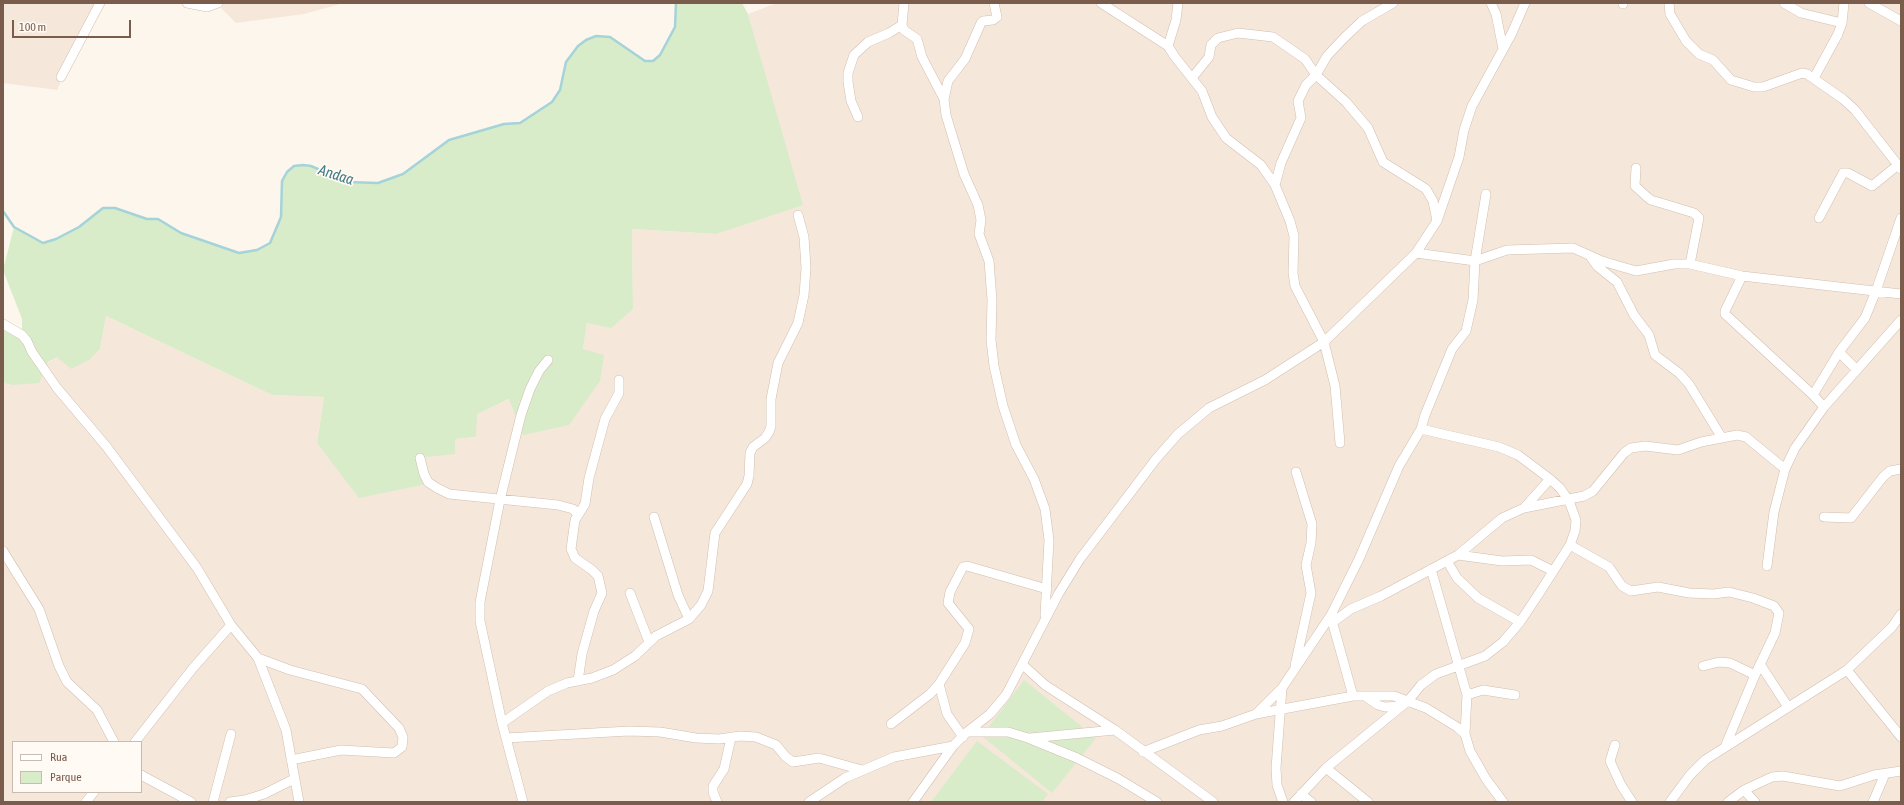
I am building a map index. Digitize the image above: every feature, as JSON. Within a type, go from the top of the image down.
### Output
[{"type":"street","points":[[62,77],[100,3]]},
{"type":"street","points":[[187,3],[207,7],[218,3]]},
{"type":"street","points":[[904,3],[902,25],[904,30],[917,39],[922,57],[944,99]]},
{"type":"street","points":[[994,3],[997,17],[993,20],[983,21],[981,23],[965,59],[948,81],[944,99],[946,115],[964,174],[978,205],[981,220],[979,234],[989,261],[992,300],[991,340],[994,366],[1003,406],[1020,456],[1034,479],[1045,509],[1049,540],[1045,619]]},
{"type":"street","points":[[1101,3],[1168,46],[1202,91],[1212,117],[1226,138],[1261,165],[1275,185],[1290,221],[1294,236],[1293,273],[1295,286],[1324,342],[1335,386],[1340,443]]},
{"type":"street","points":[[1168,46],[1176,20],[1178,3]]},
{"type":"street","points":[[1275,185],[1281,163],[1300,118],[1298,101],[1306,84],[1316,74],[1327,56],[1362,21],[1393,3]]},
{"type":"street","points":[[1491,3],[1496,14],[1503,49]]},
{"type":"street","points":[[913,802],[954,746],[990,714],[1006,695],[1023,665],[1045,619],[1080,559],[1156,459],[1178,434],[1210,408],[1265,380],[1324,342],[1416,253],[1437,221],[1459,157],[1464,130],[1472,106],[1512,33],[1525,3]]},
{"type":"street","points":[[1669,3],[1670,14],[1686,41],[1699,54],[1713,60],[1731,80],[1754,87],[1763,87],[1802,73],[1814,78],[1843,99],[1855,110],[1899,167],[1872,186],[1848,173],[1843,173],[1819,218]]},
{"type":"street","points":[[1784,3],[1801,13],[1842,24]]},
{"type":"street","points":[[1814,78],[1838,34],[1842,24],[1844,3]]},
{"type":"street","points":[[1869,3],[1901,22]]},
{"type":"street","points":[[858,116],[851,101],[848,82],[848,73],[854,55],[868,42],[902,25]]},
{"type":"street","points":[[1192,78],[1208,57],[1211,45],[1215,40],[1238,34],[1274,36],[1305,59],[1316,74],[1346,102],[1368,128],[1383,162],[1426,189],[1433,201],[1437,221]]},
{"type":"street","points":[[1636,168],[1635,186],[1651,200],[1698,215],[1699,225],[1690,264]]},
{"type":"street","points":[[1256,714],[1282,688],[1332,619],[1360,559],[1399,466],[1421,429],[1424,415],[1452,349],[1466,331],[1473,300],[1475,261],[1486,194]]},
{"type":"street","points":[[502,723],[548,691],[613,670],[635,656],[649,642],[690,620],[702,605],[708,590],[715,533],[747,484],[749,476],[750,453],[753,447],[765,438],[769,432],[771,399],[778,363],[798,324],[804,295],[806,268],[804,237],[798,215]]},
{"type":"street","points":[[1812,394],[1839,352],[1861,325],[1876,291],[1901,218]]},
{"type":"street","points":[[1416,253],[1475,261],[1507,250],[1573,248],[1590,256],[1636,271],[1674,264],[1690,264],[1742,276],[1901,294]]},
{"type":"street","points":[[1590,256],[1597,266],[1617,282],[1634,315],[1649,335],[1655,355],[1683,377],[1722,438]]},
{"type":"street","points":[[1742,276],[1725,311],[1725,314],[1812,394],[1824,407]]},
{"type":"street","points":[[1767,566],[1774,512],[1785,469],[1803,435],[1824,407],[1901,320]]},
{"type":"street","points":[[3,324],[22,335],[27,341],[32,352],[57,388],[106,446],[197,568],[231,625],[258,658],[286,730],[299,802]]},
{"type":"street","points":[[1839,352],[1857,370]]},
{"type":"street","points":[[523,802],[502,723],[480,621],[480,602],[500,500],[521,415],[530,388],[539,371],[548,360]]},
{"type":"street","points":[[578,681],[582,654],[594,611],[602,593],[598,576],[575,558],[572,553],[575,520],[585,504],[589,478],[605,419],[619,393],[619,380]]},
{"type":"street","points":[[1294,802],[1326,768],[1408,701],[1421,685],[1436,674],[1485,656],[1503,642],[1520,622],[1570,545],[1575,531],[1576,520],[1569,501],[1550,478],[1518,455],[1499,447],[1421,429]]},
{"type":"street","points":[[1332,619],[1381,596],[1458,555],[1491,525],[1524,508],[1569,501],[1593,491],[1624,453],[1631,448],[1645,446],[1678,450],[1737,435],[1746,437],[1785,469]]},
{"type":"street","points":[[420,458],[424,474],[428,482],[436,488],[449,494],[567,507],[573,509],[578,514]]},
{"type":"street","points":[[1824,517],[1851,518],[1883,477],[1890,471],[1901,470]]},
{"type":"street","points":[[1293,674],[1311,593],[1306,565],[1311,543],[1312,524],[1296,472]]},
{"type":"street","points":[[1524,508],[1550,478]]},
{"type":"street","points":[[654,517],[678,595],[690,620]]},
{"type":"street","points":[[1570,545],[1609,567],[1622,586],[1631,591],[1658,588],[1689,593],[1713,594],[1729,592],[1753,598],[1774,606],[1779,613],[1775,633],[1755,675],[1725,747]]},
{"type":"street","points":[[3,551],[39,609],[59,666],[67,682],[98,710],[114,741]]},
{"type":"street","points":[[1458,555],[1502,561],[1531,560],[1553,571]]},
{"type":"street","points":[[1447,561],[1457,578],[1478,598],[1520,622]]},
{"type":"street","points":[[891,724],[930,694],[939,684],[965,643],[969,634],[969,629],[966,623],[948,603],[950,592],[963,567],[967,566],[1047,589]]},
{"type":"street","points":[[1431,569],[1460,664],[1467,695],[1465,734],[1470,751],[1486,779],[1502,802]]},
{"type":"street","points":[[630,594],[649,642]]},
{"type":"street","points":[[1670,802],[1690,775],[1705,760],[1847,670],[1892,627],[1901,614]]},
{"type":"street","points":[[1332,619],[1353,696]]},
{"type":"street","points":[[136,741],[194,668],[231,625]]},
{"type":"street","points":[[258,658],[290,670],[362,689],[399,728],[403,737],[402,747],[394,753],[341,750],[291,760]]},
{"type":"street","points":[[1704,666],[1719,662],[1730,663],[1755,675]]},
{"type":"street","points":[[1760,664],[1788,707]]},
{"type":"street","points":[[1023,665],[1045,685],[1115,730],[1213,802]]},
{"type":"street","points":[[1847,670],[1901,737]]},
{"type":"street","points":[[939,684],[947,714],[965,735]]},
{"type":"street","points":[[1282,688],[1276,768],[1277,785],[1284,802]]},
{"type":"street","points":[[1467,695],[1483,690],[1516,695]]},
{"type":"street","points":[[1143,752],[1198,730],[1222,726],[1256,714],[1280,711],[1353,696],[1394,696],[1440,716],[1465,734]]},
{"type":"street","points":[[1365,696],[1372,702],[1385,707],[1400,706]]},
{"type":"street","points":[[1028,738],[1115,730]]},
{"type":"street","points":[[506,738],[629,731],[660,732],[696,738],[731,738],[740,736],[756,737],[771,742],[793,762],[819,758],[862,770]]},
{"type":"street","points":[[965,735],[1008,732],[1028,738],[1077,758],[1117,778],[1157,802]]},
{"type":"street","points":[[214,802],[231,734]]},
{"type":"street","points":[[717,802],[713,792],[714,786],[724,769],[731,738]]},
{"type":"street","points":[[1615,745],[1610,761],[1621,785],[1632,802]]},
{"type":"street","points":[[810,802],[845,778],[894,757],[954,746]]},
{"type":"street","points":[[1326,768],[1368,802]]},
{"type":"street","points":[[1728,802],[1744,790],[1772,777],[1783,776],[1840,786],[1874,776],[1901,771]]},
{"type":"street","points":[[1873,802],[1885,774]]},
{"type":"street","points":[[142,777],[191,802]]},
{"type":"street","points":[[230,802],[245,800],[264,794],[294,779]]},
{"type":"street","points":[[1744,790],[1755,802]]},
{"type":"street","points":[[86,802],[93,793]]},
{"type":"street","points":[[1301,794],[1311,802]]},
{"type":"shaded area","points":[[3,3],[99,3],[57,90],[3,83]]},
{"type":"shaded area","points":[[344,3],[304,14],[236,23],[217,4]]},
{"type":"shaded area","points":[[777,3],[1901,3],[1901,802],[3,802],[3,383],[12,385],[57,357],[100,349],[106,316],[272,395],[324,397],[317,443],[424,457],[455,439],[476,437],[476,414],[510,399],[583,349],[587,323],[633,309],[632,229],[716,234],[779,130],[748,14]]},
{"type":"green space","points":[[676,3],[742,3],[748,14],[803,205],[716,234],[632,229],[633,309],[611,328],[587,323],[583,349],[604,355],[600,381],[569,425],[523,435],[509,399],[477,414],[476,437],[455,439],[455,454],[425,457],[427,484],[359,498],[317,443],[324,397],[272,395],[106,316],[100,349],[89,360],[71,369],[57,357],[48,362],[39,383],[12,385],[3,383],[3,324],[22,334],[22,319],[3,270],[14,227],[43,243],[56,239],[79,227],[103,208],[115,208],[147,219],[158,219],[181,233],[239,253],[257,250],[270,243],[281,217],[282,181],[287,172],[294,166],[311,166],[348,182],[378,183],[403,174],[446,141],[504,124],[520,123],[552,102],[560,90],[566,62],[578,46],[586,40],[596,36],[610,37],[645,61],[653,61],[660,55],[675,27]]},
{"type":"green space","points":[[1024,680],[1096,738],[1052,793],[982,736]]},
{"type":"green space","points":[[977,741],[1048,794],[1042,802],[931,802]]},
{"type":"waterway","name":"Andaa","points":[[3,211],[14,227],[43,243],[56,239],[79,227],[103,208],[115,208],[147,219],[158,219],[181,233],[239,253],[257,250],[270,243],[281,217],[282,181],[287,172],[294,166],[311,166],[348,182],[378,183],[403,174],[449,140],[504,124],[520,123],[552,102],[560,90],[566,62],[578,46],[586,40],[596,36],[610,37],[645,61],[653,61],[660,55],[675,27],[676,3]]}]
